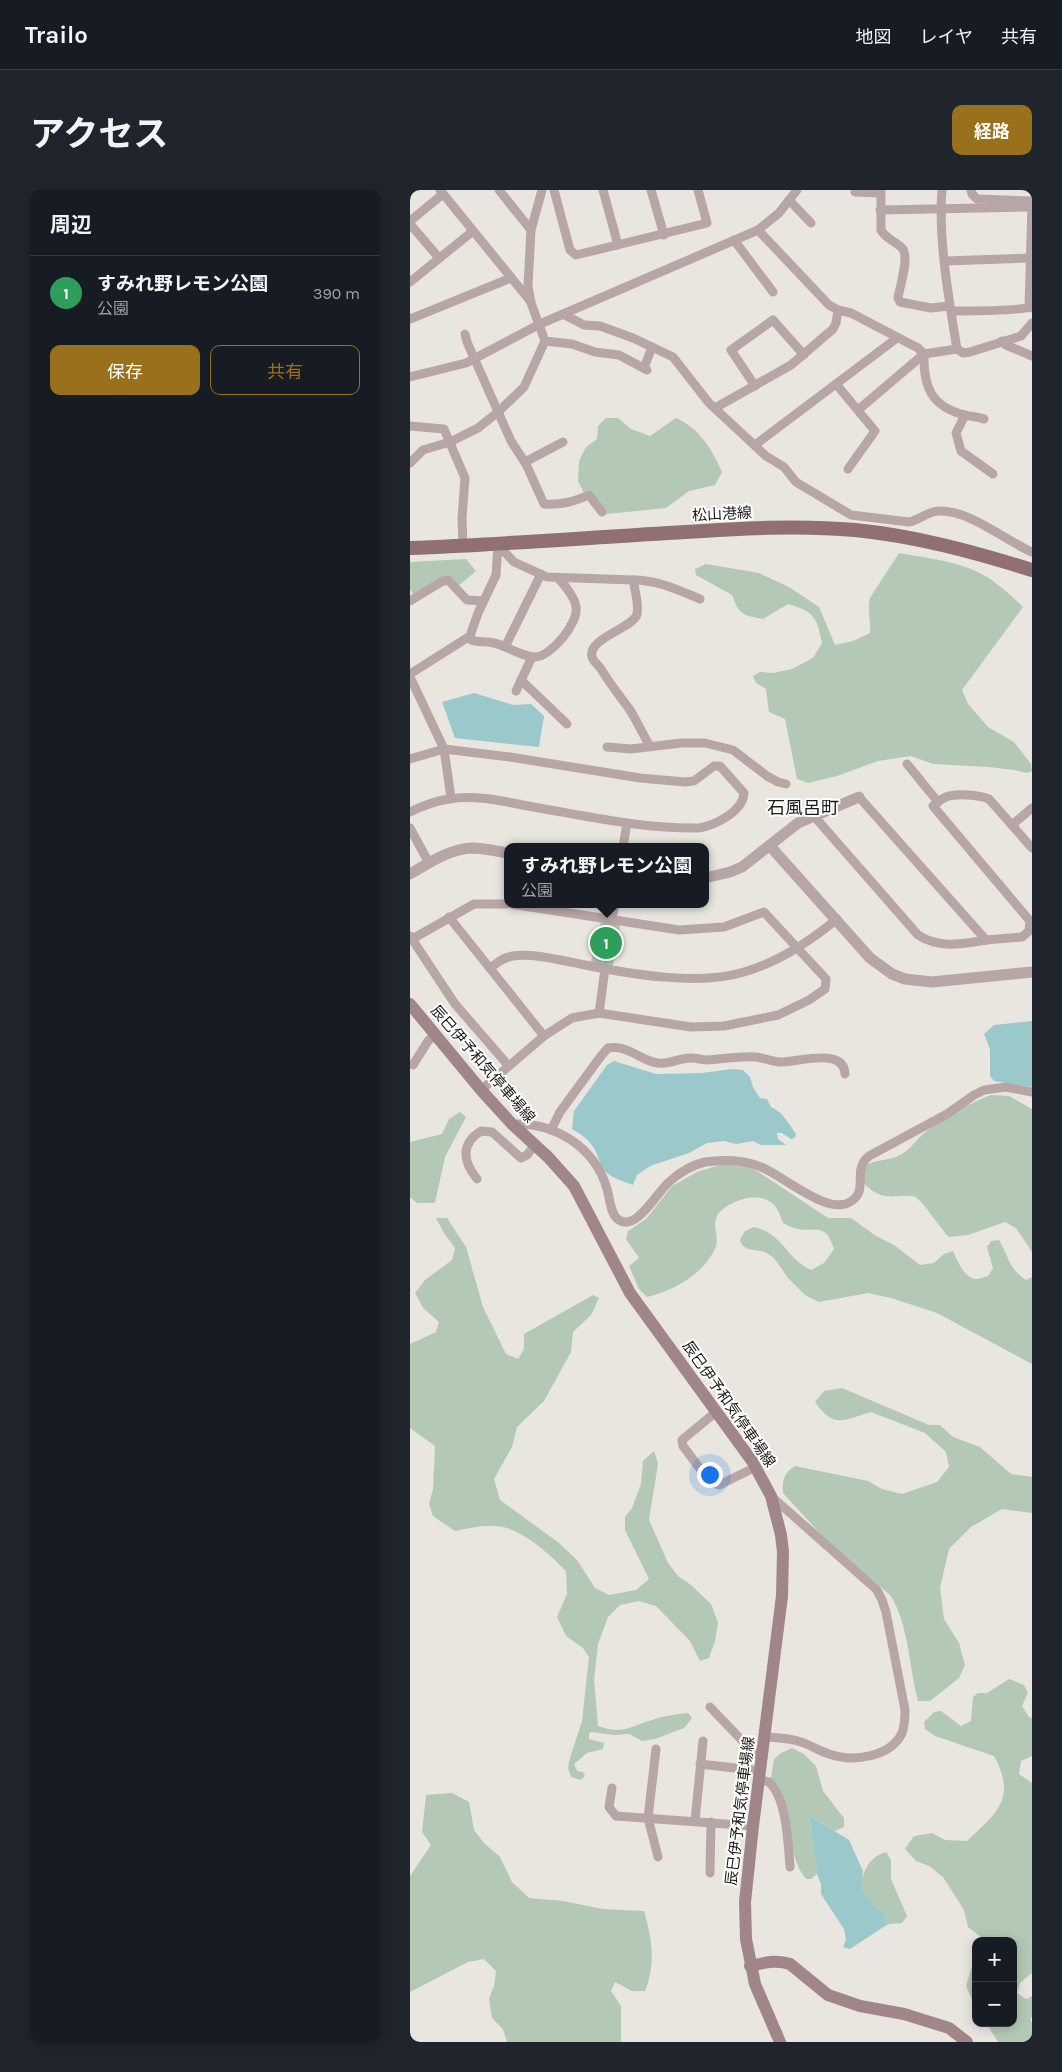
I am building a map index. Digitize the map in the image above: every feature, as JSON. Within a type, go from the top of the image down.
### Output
[{"type":"main road","name":"松山港線","points":[[410,548],[498,545],[741,528],[824,528],[857,530],[933,542],[1032,570]]},
{"type":"main road","name":"辰巳伊予和気停車場線","points":[[411,1008],[512,1124],[574,1186],[630,1293],[756,1467],[771,1496],[781,1534],[783,1580],[766,1737],[753,1826],[745,1902],[746,1939],[750,1966],[762,2003],[780,2042]]},
{"type":"main road","points":[[750,1966],[783,1961],[790,1964],[828,1995],[860,2006],[904,2014],[949,2028],[967,2042]]},
{"type":"street","points":[[499,190],[531,230]]},
{"type":"street","points":[[410,463],[423,450],[450,442],[478,428],[524,388],[545,340],[532,304],[528,286],[531,230],[542,190]]},
{"type":"street","points":[[554,190],[570,250],[576,254],[664,235],[707,223],[698,190]]},
{"type":"street","points":[[603,190],[618,245]]},
{"type":"street","points":[[651,190],[664,235]]},
{"type":"street","points":[[410,377],[452,368],[540,324],[758,230],[779,213],[797,190]]},
{"type":"street","points":[[942,190],[941,208],[945,261],[950,309],[957,349]]},
{"type":"street","points":[[855,192],[880,191],[880,210],[884,236],[902,248],[906,258],[898,298],[900,302],[932,308],[950,309],[1031,307],[1032,201],[977,199],[971,190]]},
{"type":"street","points":[[439,258],[410,222],[441,192],[532,304]]},
{"type":"street","points":[[789,200],[811,223]]},
{"type":"street","points":[[880,210],[1032,207]]},
{"type":"street","points":[[758,230],[829,305],[852,314],[918,348],[924,354],[925,378],[930,395],[944,406],[965,416],[984,419]]},
{"type":"street","points":[[410,282],[473,231]]},
{"type":"street","points":[[734,240],[773,292]]},
{"type":"street","points":[[945,261],[1030,258]]},
{"type":"street","points":[[410,319],[511,278]]},
{"type":"street","points":[[715,408],[755,386],[804,355],[833,329],[838,310]]},
{"type":"street","points":[[563,314],[576,322],[609,329],[677,360],[715,408],[772,460],[784,467],[796,482],[851,515],[910,522],[916,521],[932,512],[952,512],[973,520],[1032,552]]},
{"type":"street","points":[[755,386],[731,350],[773,320],[804,355]]},
{"type":"street","points":[[858,410],[924,354],[957,349],[963,353],[970,352],[1021,336],[1032,323]]},
{"type":"street","points":[[465,334],[511,441],[525,462],[544,504],[559,505],[575,502],[589,495],[602,512]]},
{"type":"street","points":[[756,445],[897,338]]},
{"type":"street","points":[[545,340],[572,344],[595,352],[619,355],[645,369],[652,347]]},
{"type":"street","points":[[1002,341],[1014,349],[1032,356]]},
{"type":"street","points":[[836,384],[875,432],[848,469]]},
{"type":"street","points":[[965,416],[956,433],[958,455],[993,474]]},
{"type":"street","points":[[410,426],[444,428],[465,478],[462,518],[464,546]]},
{"type":"street","points":[[525,462],[563,442]]},
{"type":"street","points":[[498,545],[514,562],[541,574],[558,578],[649,580],[700,599]]},
{"type":"street","points":[[451,798],[444,749],[410,675],[448,648],[468,638],[473,631],[483,601],[496,575],[498,545]]},
{"type":"street","points":[[505,648],[541,574]]},
{"type":"street","points":[[468,638],[474,642],[491,642],[532,657],[541,656],[564,637],[577,614],[576,605],[558,578]]},
{"type":"street","points":[[410,601],[443,581],[448,580],[467,600],[483,601]]},
{"type":"street","points":[[633,580],[638,602],[637,616],[632,622],[610,634],[599,643],[593,651],[592,657],[631,712],[650,746]]},
{"type":"street","points":[[516,691],[532,657]]},
{"type":"street","points":[[521,680],[555,719],[567,724]]},
{"type":"street","points":[[607,747],[631,749],[705,743],[733,750],[767,776],[786,784]]},
{"type":"street","points":[[410,759],[444,749],[510,757],[640,778],[684,782],[694,780],[714,766],[720,766],[744,793],[740,804],[727,816],[708,826],[687,828],[627,823],[496,800],[451,798],[410,812]]},
{"type":"street","points":[[907,764],[938,802]]},
{"type":"street","points":[[813,815],[918,935],[935,944],[946,945],[1022,937],[1029,931],[1030,921],[933,806],[944,797],[951,795],[984,797],[989,800],[1032,848]]},
{"type":"street","points":[[709,877],[742,867],[798,823],[859,797],[986,940]]},
{"type":"street","points":[[1012,825],[1032,808]]},
{"type":"street","points":[[624,843],[627,823]]},
{"type":"street","points":[[410,828],[429,863]]},
{"type":"street","points":[[770,846],[880,967],[905,979],[932,982],[1032,972]]},
{"type":"street","points":[[410,874],[445,855],[470,848],[504,853]]},
{"type":"street","points":[[504,904],[474,904],[411,937],[456,1004],[508,1065]]},
{"type":"street","points":[[481,1090],[544,1036],[572,1018],[599,1013],[691,1027],[724,1026],[778,1015],[809,1000],[825,989],[826,979],[764,912],[724,927],[679,930],[538,908]]},
{"type":"street","points":[[612,918],[614,908]]},
{"type":"street","points":[[449,917],[544,1036]]},
{"type":"street","points":[[490,968],[502,959],[514,956],[694,979],[718,977],[743,973],[776,960],[798,948],[837,919]]},
{"type":"street","points":[[599,1013],[605,969]]},
{"type":"street","points":[[413,1065],[428,1041],[435,1035]]},
{"type":"street","points":[[551,1130],[560,1112],[608,1048],[621,1047],[659,1064],[693,1058],[704,1060],[757,1057],[789,1062],[805,1059],[832,1058],[840,1061],[845,1066],[845,1074]]},
{"type":"street","points":[[512,1124],[527,1124],[551,1130],[578,1143],[587,1152],[602,1174],[614,1214],[618,1220],[625,1222],[637,1218],[662,1189],[680,1173],[706,1162],[746,1162],[762,1167],[823,1201],[844,1204],[851,1202],[858,1192],[861,1182],[859,1170],[868,1156],[947,1114],[984,1090],[1006,1087],[1032,1092]]},
{"type":"street","points":[[477,1179],[471,1172],[466,1151],[467,1144],[472,1137],[481,1131],[492,1132],[521,1158],[527,1155],[535,1145]]},
{"type":"street","points":[[716,1412],[682,1440],[683,1446],[714,1485],[719,1485],[756,1467]]},
{"type":"street","points":[[766,1737],[798,1741],[828,1754],[845,1758],[863,1758],[880,1752],[893,1744],[901,1734],[905,1722],[905,1710],[882,1600],[876,1590],[771,1496]]},
{"type":"street","points":[[710,1706],[753,1752],[763,1757]]},
{"type":"street","points":[[695,1821],[702,1741]]},
{"type":"street","points":[[656,1749],[648,1818],[658,1857]]},
{"type":"street","points":[[700,1764],[760,1776],[769,1782],[777,1792],[782,1807],[790,1867]]},
{"type":"street","points":[[612,1788],[609,1807],[616,1816],[753,1826]]},
{"type":"street","points":[[710,1873],[711,1822]]},
{"type":"green space","points":[[606,418],[618,418],[631,429],[650,436],[676,418],[691,427],[704,440],[722,472],[715,485],[689,491],[666,508],[607,514],[585,495],[578,481],[579,461],[586,447],[597,439],[598,426]]},
{"type":"green space","points":[[899,553],[950,562],[975,571],[997,584],[1023,607],[962,690],[968,704],[988,727],[1014,742],[1031,764],[1032,771],[1027,773],[989,767],[933,764],[911,756],[878,761],[837,776],[808,783],[797,779],[785,719],[769,712],[766,689],[756,683],[753,676],[760,672],[773,673],[792,669],[813,658],[822,643],[816,622],[809,613],[788,604],[763,619],[746,615],[737,607],[732,595],[696,575],[695,569],[706,564],[759,573],[789,587],[819,607],[835,645],[853,641],[870,633],[870,598]]},
{"type":"green space","points":[[466,559],[476,571],[457,587],[447,576],[414,596],[410,589],[410,562]]},
{"type":"green space","points":[[601,922],[620,925],[613,966],[591,962]]},
{"type":"green space","points":[[991,1095],[1009,1096],[1032,1109],[1032,1252],[1016,1228],[1005,1222],[968,1235],[949,1237],[917,1198],[878,1194],[859,1178],[861,1171],[865,1167],[903,1153],[939,1122],[964,1107]]},
{"type":"green space","points":[[460,1112],[466,1117],[445,1157],[435,1203],[417,1203],[410,1197],[410,1142],[442,1134],[449,1119]]},
{"type":"green space","points":[[723,1164],[751,1167],[828,1218],[851,1218],[876,1236],[894,1245],[920,1265],[934,1263],[944,1254],[953,1251],[962,1268],[972,1278],[988,1276],[993,1268],[987,1247],[991,1241],[999,1240],[1010,1262],[1020,1276],[1026,1280],[1032,1277],[1032,1364],[937,1313],[891,1298],[868,1293],[819,1302],[805,1295],[788,1278],[774,1258],[765,1252],[748,1249],[742,1245],[740,1240],[745,1231],[754,1227],[764,1230],[772,1235],[802,1265],[811,1270],[824,1263],[834,1249],[831,1240],[823,1231],[794,1228],[783,1223],[774,1205],[763,1198],[741,1200],[721,1211],[717,1216],[715,1227],[716,1246],[705,1265],[678,1285],[647,1297],[639,1289],[629,1266],[639,1258],[626,1239],[628,1231],[646,1219],[672,1186],[697,1172]]},
{"type":"green space","points":[[436,1218],[447,1218],[466,1247],[483,1307],[506,1354],[518,1359],[524,1349],[524,1334],[593,1295],[599,1298],[591,1315],[573,1332],[571,1352],[544,1401],[517,1427],[512,1447],[494,1479],[500,1500],[559,1543],[577,1560],[595,1588],[609,1595],[636,1590],[649,1579],[625,1530],[625,1517],[632,1508],[641,1484],[643,1461],[654,1451],[658,1464],[649,1520],[668,1563],[678,1576],[691,1585],[711,1604],[718,1623],[715,1641],[709,1658],[700,1661],[690,1641],[656,1606],[639,1601],[620,1605],[608,1617],[598,1644],[594,1680],[598,1726],[620,1730],[661,1717],[688,1713],[692,1718],[684,1728],[655,1739],[642,1741],[629,1734],[614,1735],[591,1732],[589,1739],[604,1743],[603,1749],[587,1753],[574,1764],[577,1771],[583,1772],[585,1776],[581,1780],[571,1777],[568,1768],[582,1721],[589,1657],[583,1648],[566,1636],[557,1617],[567,1594],[566,1571],[533,1542],[514,1531],[504,1527],[489,1526],[455,1531],[433,1516],[429,1504],[433,1489],[435,1446],[410,1428],[410,1344],[436,1332],[439,1322],[423,1308],[415,1293],[425,1280],[452,1260],[455,1248]]},
{"type":"green space","points":[[842,1388],[929,1425],[940,1425],[953,1437],[980,1447],[1011,1474],[1032,1477],[1032,1513],[1002,1509],[971,1527],[949,1549],[940,1588],[944,1619],[959,1643],[965,1665],[959,1678],[930,1701],[918,1701],[902,1621],[891,1596],[826,1540],[783,1493],[784,1477],[795,1466],[868,1481],[882,1489],[902,1494],[937,1482],[949,1467],[946,1452],[925,1433],[871,1412],[840,1420],[834,1419],[821,1411],[815,1402],[824,1391]]},
{"type":"green space","points":[[1009,1679],[1024,1685],[1028,1693],[1022,1706],[1029,1717],[1032,1718],[1032,1756],[1021,1761],[1019,1774],[1032,1783],[1032,1973],[1020,1983],[1017,1993],[1017,1937],[981,1937],[968,1927],[964,1910],[943,1877],[929,1866],[916,1861],[905,1849],[914,1836],[932,1833],[945,1840],[967,1841],[987,1822],[1000,1804],[1004,1783],[994,1756],[935,1736],[925,1729],[924,1722],[934,1712],[941,1711],[961,1726],[971,1721],[973,1697],[978,1693],[987,1693]]},
{"type":"green space","points":[[792,1748],[804,1754],[816,1766],[823,1791],[844,1818],[844,1827],[835,1831],[809,1815],[817,1874],[811,1879],[806,1879],[794,1856],[784,1804],[771,1778],[774,1759]]},
{"type":"green space","points":[[452,1793],[469,1802],[474,1830],[484,1843],[500,1857],[512,1882],[529,1898],[563,1901],[603,1909],[644,1911],[652,1951],[651,1971],[645,1991],[632,1991],[615,1982],[611,1991],[621,2006],[621,2042],[507,2042],[503,2029],[492,2018],[489,1999],[494,1986],[496,1971],[484,1959],[468,1962],[410,1992],[410,1876],[431,1845],[422,1832],[426,1795]]},
{"type":"green space","points":[[886,1852],[891,1860],[891,1879],[907,1916],[902,1923],[888,1924],[884,1912],[874,1905],[860,1889],[867,1866],[875,1858]]},
{"type":"green space","points":[[972,1969],[972,1999],[966,1986]]},
{"type":"green space","points":[[1017,1993],[1026,1999],[1032,1996],[1032,2017],[1030,2019],[1032,2023],[1032,2042],[998,2042],[989,2027],[1017,2027]]},
{"type":"water","points":[[474,693],[513,705],[531,704],[544,716],[539,747],[455,738],[442,702]]},
{"type":"water","points":[[1032,1021],[1032,1087],[994,1081],[990,1076],[990,1049],[984,1034],[994,1025]]},
{"type":"water","points":[[614,1061],[656,1074],[702,1073],[732,1069],[743,1070],[750,1077],[753,1087],[760,1098],[767,1099],[771,1107],[785,1119],[796,1134],[795,1138],[791,1139],[782,1133],[777,1133],[778,1139],[786,1145],[761,1145],[753,1141],[736,1144],[724,1141],[707,1143],[689,1153],[650,1166],[637,1175],[633,1185],[617,1179],[603,1169],[591,1143],[572,1129],[574,1111],[607,1065]]},
{"type":"water","points":[[809,1815],[849,1840],[863,1871],[861,1889],[874,1905],[884,1912],[888,1924],[850,1949],[843,1947],[846,1940],[844,1929],[821,1894],[821,1884],[817,1874]]},
{"type":"place","name":"すみれ野レモン公園","points":[[606,943]]},
{"type":"district","name":"石風呂町","points":[[803,808]]}]
